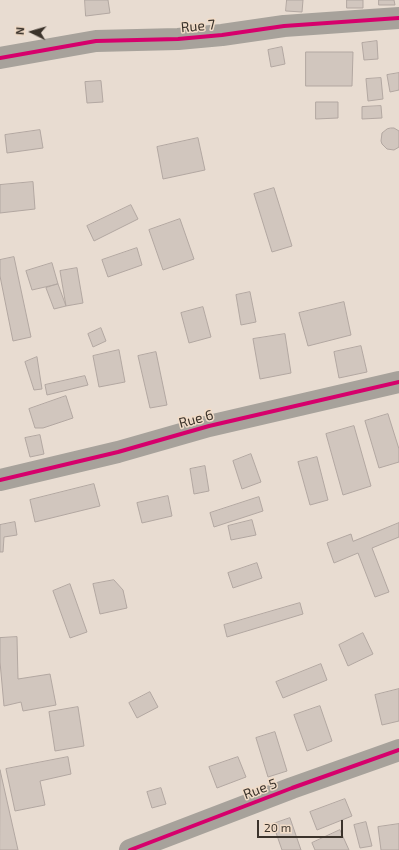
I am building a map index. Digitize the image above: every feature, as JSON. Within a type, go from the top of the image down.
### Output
[{"type":"street","name":"Rue 7","points":[[0,58],[96,41],[178,39],[222,35],[284,26],[399,18]]},
{"type":"street","name":"Rue 6","points":[[0,480],[118,452],[209,426],[399,382]]},
{"type":"street","name":"Rue 5","points":[[130,850],[292,788],[399,750]]},
{"type":"building","points":[[85,0],[108,0],[110,13],[86,16]]},
{"type":"building","points":[[287,0],[303,0],[302,12],[286,11]]},
{"type":"building","points":[[347,0],[363,0],[363,8],[347,8]]},
{"type":"building","points":[[379,0],[394,0],[395,5],[379,5]]},
{"type":"building","points":[[377,41],[378,59],[364,60],[362,43]]},
{"type":"building","points":[[282,47],[285,64],[271,67],[268,50]]},
{"type":"building","points":[[306,52],[353,52],[352,86],[306,86]]},
{"type":"building","points":[[399,73],[399,90],[390,92],[387,75]]},
{"type":"building","points":[[381,78],[383,99],[368,101],[366,79]]},
{"type":"building","points":[[101,81],[103,102],[87,103],[85,82]]},
{"type":"building","points":[[316,102],[338,102],[338,118],[316,119]]},
{"type":"building","points":[[381,106],[382,118],[362,119],[362,107]]},
{"type":"building","points":[[391,128],[399,131],[399,147],[394,150],[387,149],[381,141],[382,133]]},
{"type":"building","points":[[40,130],[43,148],[7,153],[5,135]]},
{"type":"building","points":[[198,138],[205,170],[163,179],[157,147]]},
{"type":"building","points":[[33,182],[35,209],[0,213],[0,185]]},
{"type":"building","points":[[274,188],[292,246],[272,252],[254,194]]},
{"type":"building","points":[[131,205],[138,219],[94,241],[87,226]]},
{"type":"building","points":[[180,219],[194,259],[163,270],[149,230]]},
{"type":"building","points":[[137,248],[142,265],[108,277],[102,260]]},
{"type":"building","points":[[14,257],[31,337],[13,341],[0,276],[0,260]]},
{"type":"building","points":[[52,263],[58,284],[32,290],[26,271]]},
{"type":"building","points":[[77,268],[83,303],[66,306],[60,271]]},
{"type":"building","points":[[58,284],[66,306],[54,309],[46,288]]},
{"type":"building","points":[[250,292],[256,322],[241,325],[236,295]]},
{"type":"building","points":[[344,302],[351,335],[308,346],[299,313]]},
{"type":"building","points":[[203,307],[211,337],[189,343],[181,313]]},
{"type":"building","points":[[101,328],[106,341],[93,347],[88,334]]},
{"type":"building","points":[[285,334],[291,373],[260,379],[253,339]]},
{"type":"building","points":[[361,346],[367,372],[339,378],[334,352]]},
{"type":"building","points":[[119,350],[125,382],[99,387],[93,356]]},
{"type":"building","points":[[156,352],[167,405],[150,408],[138,356]]},
{"type":"building","points":[[37,357],[42,389],[34,390],[25,362]]},
{"type":"building","points":[[85,376],[88,385],[47,395],[45,385]]},
{"type":"building","points":[[66,396],[73,418],[43,428],[35,428],[29,409]]},
{"type":"building","points":[[388,414],[399,449],[399,462],[379,468],[365,421]]},
{"type":"building","points":[[354,426],[371,486],[343,495],[326,434]]},
{"type":"building","points":[[40,435],[44,454],[30,457],[25,438]]},
{"type":"building","points":[[251,454],[261,482],[242,489],[233,461]]},
{"type":"building","points":[[317,457],[328,500],[310,505],[298,462]]},
{"type":"building","points":[[205,466],[209,491],[194,494],[190,469]]},
{"type":"building","points":[[94,484],[100,506],[35,522],[30,500]]},
{"type":"building","points":[[168,496],[172,516],[142,523],[137,503]]},
{"type":"building","points":[[259,497],[263,511],[214,527],[210,513]]},
{"type":"building","points":[[252,520],[256,535],[231,540],[228,526]]},
{"type":"building","points":[[15,522],[17,535],[4,537],[3,552],[0,552],[0,525]]},
{"type":"building","points":[[399,523],[399,537],[372,548],[389,592],[375,597],[358,553],[334,563],[327,543],[351,534],[353,541]]},
{"type":"building","points":[[257,563],[262,578],[233,588],[228,573]]},
{"type":"building","points":[[114,580],[123,590],[127,608],[100,614],[93,584]]},
{"type":"building","points":[[70,584],[87,632],[70,638],[53,591]]},
{"type":"building","points":[[300,603],[303,614],[227,637],[224,625]]},
{"type":"building","points":[[363,633],[373,654],[348,666],[339,645]]},
{"type":"building","points":[[17,637],[18,679],[50,674],[56,705],[23,711],[21,702],[4,706],[0,662],[0,638]]},
{"type":"building","points":[[321,664],[327,680],[283,698],[276,682]]},
{"type":"building","points":[[399,689],[399,721],[382,725],[375,695]]},
{"type":"building","points":[[150,692],[158,707],[137,718],[129,703]]},
{"type":"building","points":[[320,706],[332,741],[307,751],[294,715]]},
{"type":"building","points":[[78,707],[84,746],[55,751],[49,712]]},
{"type":"building","points":[[275,732],[287,771],[268,777],[256,738]]},
{"type":"building","points":[[68,757],[71,774],[40,781],[45,805],[15,811],[6,769]]},
{"type":"building","points":[[238,757],[246,777],[217,788],[209,767]]},
{"type":"building","points":[[0,770],[18,850],[0,850]]},
{"type":"building","points":[[161,788],[166,804],[152,808],[147,792]]},
{"type":"building","points":[[345,799],[352,816],[317,830],[310,812]]},
{"type":"building","points":[[290,818],[301,850],[282,850],[273,824]]},
{"type":"building","points":[[366,822],[372,846],[360,848],[354,825]]},
{"type":"building","points":[[399,824],[399,850],[381,850],[378,827]]},
{"type":"building","points":[[340,830],[349,850],[315,850],[312,843]]},
{"type":"cycle path","points":[[0,58],[96,41],[178,39],[222,35],[284,26],[399,18]]},
{"type":"cycle path","points":[[0,480],[118,452],[209,426],[399,382]]},
{"type":"cycle path","points":[[130,850],[292,788],[399,750]]}]
